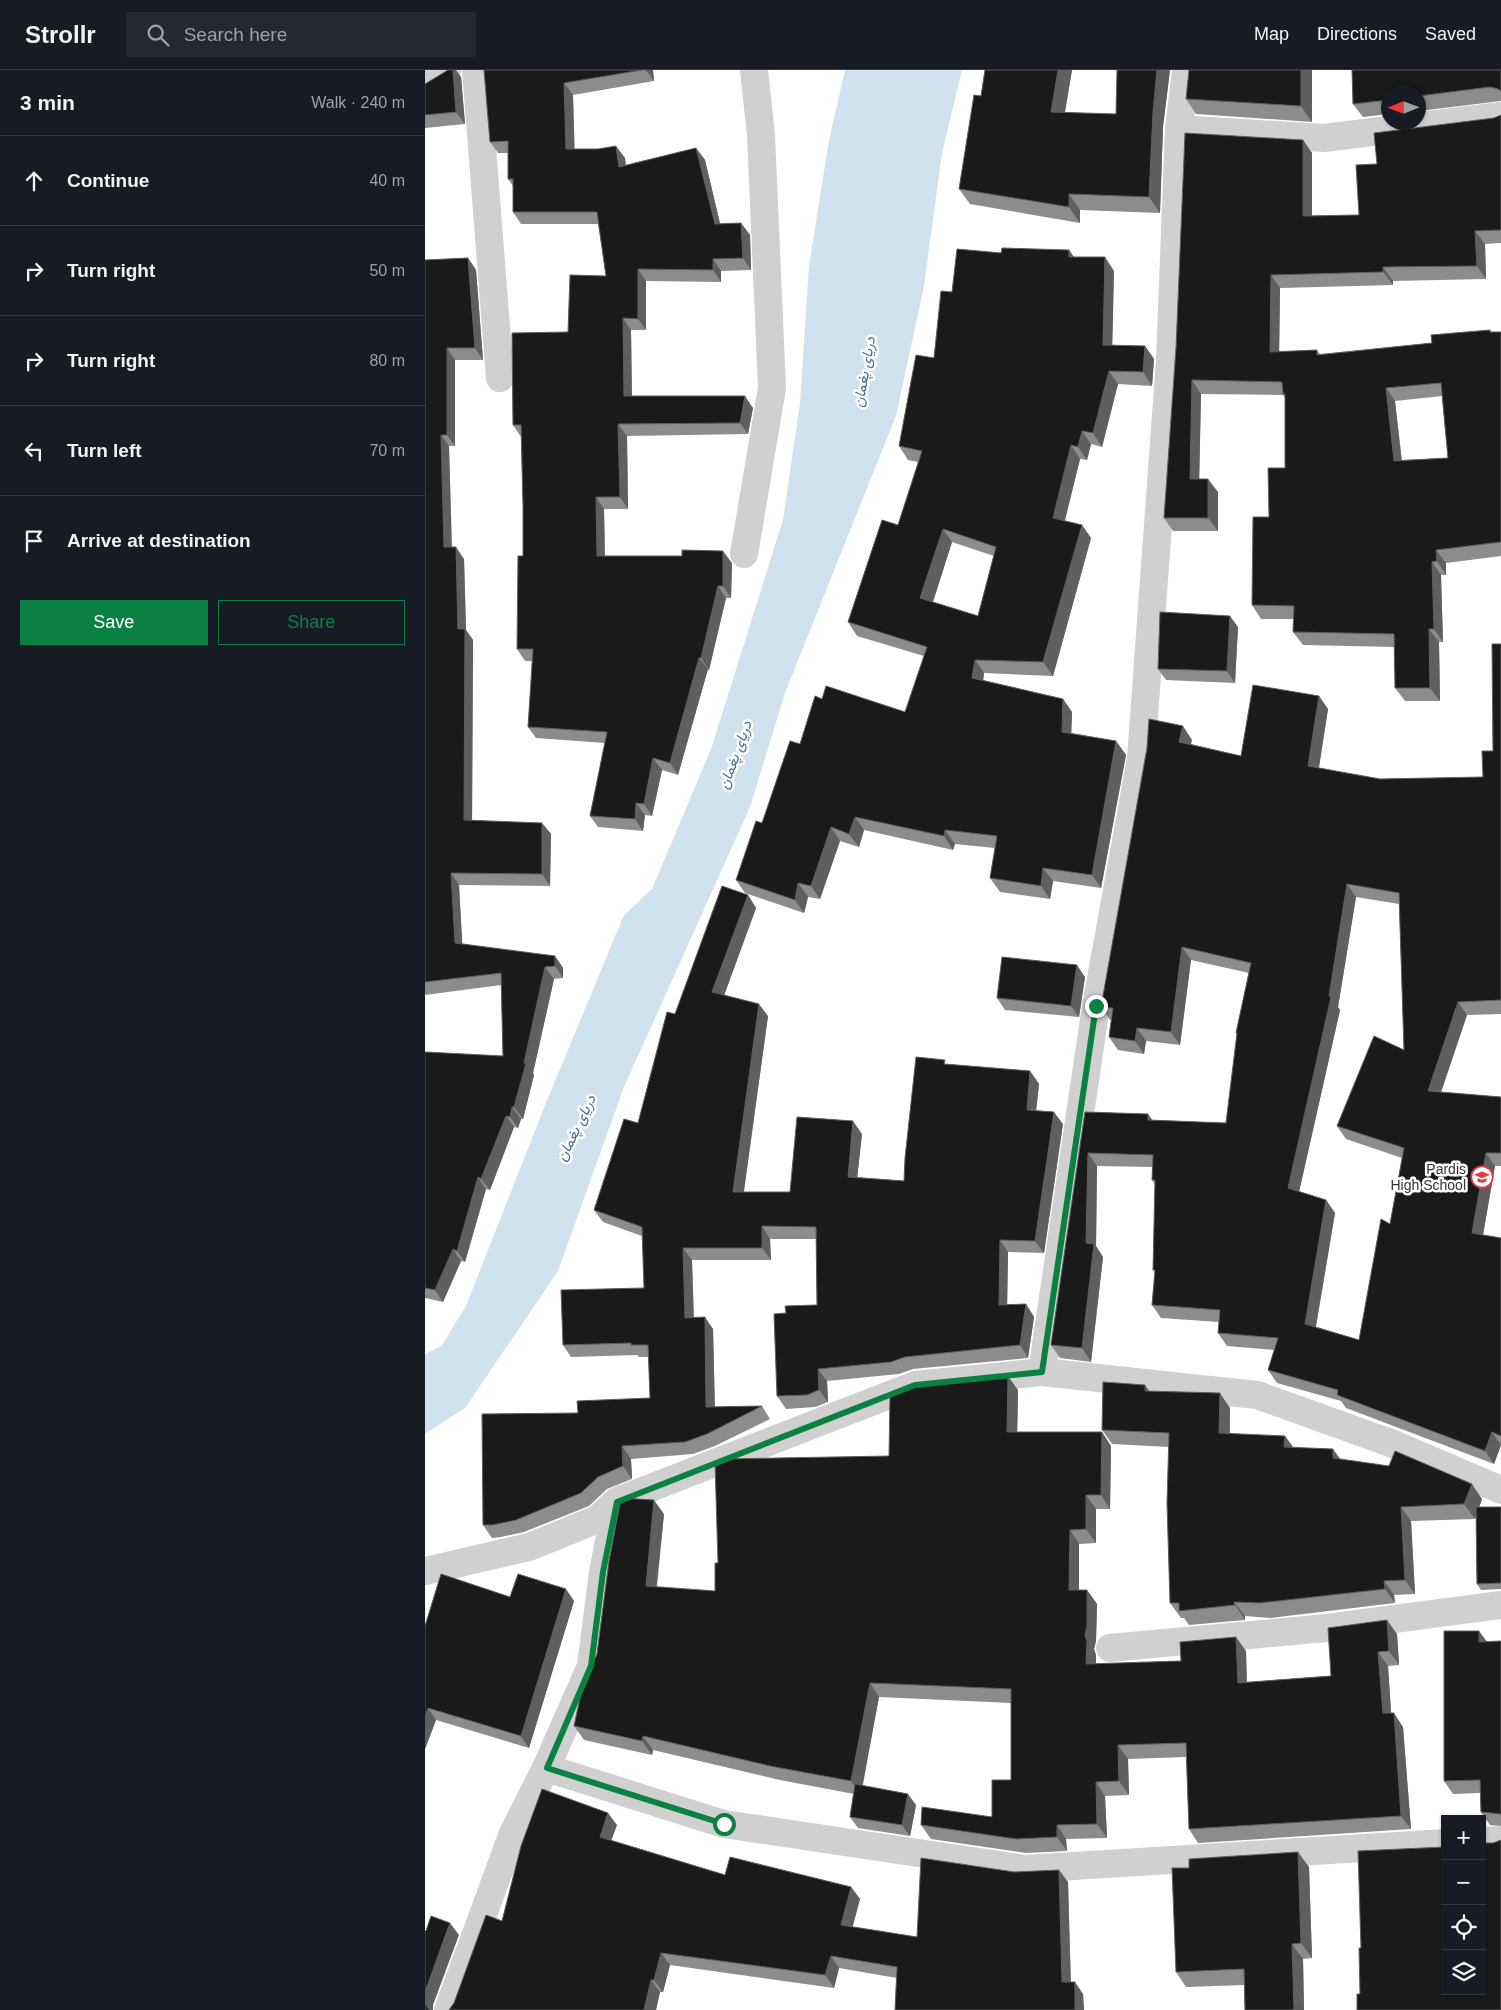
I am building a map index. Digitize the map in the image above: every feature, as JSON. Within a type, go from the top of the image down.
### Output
[{"type":"street","points":[[425,83],[447,70]]},
{"type":"street","points":[[476,70],[500,378]]},
{"type":"street","points":[[744,554],[772,388],[761,135],[754,70]]},
{"type":"street","points":[[1042,1372],[1096,1006],[1141,758],[1170,360],[1179,129],[1186,70]]},
{"type":"street","points":[[1179,129],[1324,138],[1501,116]]},
{"type":"street","points":[[425,1571],[529,1548],[598,1519],[617,1502],[915,1385],[1042,1372],[1257,1394],[1396,1445],[1501,1490]]},
{"type":"street","points":[[448,2010],[513,1833],[547,1768],[591,1666],[603,1572],[617,1502]]},
{"type":"street","points":[[1110,1648],[1326,1628],[1501,1605]]},
{"type":"street","points":[[547,1768],[724,1824],[1025,1869],[1441,1843]]},
{"type":"street","points":[[1486,1841],[1501,1840]]},
{"type":"water","name":"دریای پغمان","points":[[845,70],[962,70],[942,153],[924,286],[896,416],[785,693],[750,807],[624,1087],[558,1271],[465,1408],[425,1434],[425,1354],[441,1346],[466,1306],[545,1105],[624,915],[652,889],[711,749],[783,520],[800,403],[809,266],[829,140]]},
{"type":"building","points":[[448,70],[453,70],[456,112],[425,115],[425,84]]},
{"type":"building","points":[[484,70],[642,70],[564,83],[566,149],[598,149],[616,146],[619,167],[696,148],[715,224],[741,223],[743,258],[713,259],[713,270],[638,269],[638,319],[623,318],[624,396],[745,396],[740,423],[618,424],[620,497],[596,497],[597,556],[682,556],[682,550],[723,551],[723,586],[718,586],[701,658],[699,658],[670,763],[653,758],[644,804],[636,803],[635,819],[590,816],[607,732],[528,727],[533,649],[517,649],[518,556],[523,556],[523,505],[521,425],[513,425],[512,333],[568,332],[570,275],[606,276],[597,212],[513,212],[513,179],[508,179],[508,141],[490,142]]},
{"type":"building","points":[[985,70],[1058,70],[1051,112],[1116,114],[1117,70],[1157,70],[1149,197],[1069,194],[1069,207],[959,189],[974,95],[981,96]]},
{"type":"building","points":[[1189,70],[1301,70],[1301,106],[1186,99]]},
{"type":"building","points":[[1352,70],[1501,70],[1501,91],[1490,87],[1426,95],[1426,85],[1381,85],[1381,101],[1353,104]]},
{"type":"building","points":[[1501,115],[1501,230],[1475,231],[1477,266],[1383,267],[1383,272],[1271,275],[1270,352],[1317,350],[1317,355],[1432,343],[1431,335],[1490,330],[1490,332],[1501,332],[1501,542],[1436,550],[1437,561],[1432,562],[1434,629],[1429,629],[1430,688],[1395,688],[1394,634],[1293,632],[1294,606],[1252,605],[1253,517],[1269,517],[1268,468],[1285,468],[1285,394],[1283,394],[1282,382],[1192,380],[1190,479],[1208,479],[1208,518],[1164,518],[1176,348],[1185,133],[1303,140],[1303,216],[1359,215],[1356,165],[1377,164],[1374,133],[1398,130],[1426,130],[1426,126],[1494,118]],"holes":[[[1441,383],[1448,458],[1394,461],[1386,388]]]},
{"type":"building","points":[[1002,248],[1069,250],[1069,257],[1105,257],[1103,345],[1145,346],[1143,372],[1109,371],[1093,433],[1082,431],[1078,447],[1071,445],[1053,518],[1082,525],[1043,662],[975,660],[972,678],[1063,699],[1062,732],[1116,741],[1092,875],[1043,868],[1041,886],[990,878],[997,836],[945,830],[944,836],[855,817],[849,834],[831,827],[811,886],[798,883],[795,900],[736,880],[756,821],[762,823],[790,741],[800,744],[815,696],[822,699],[826,686],[905,712],[927,647],[848,622],[882,520],[898,525],[922,451],[899,446],[916,355],[934,358],[941,291],[952,292],[957,249],[1001,253]],"holes":[[[943,529],[996,547],[978,616],[920,598]]]},
{"type":"building","points":[[468,258],[475,348],[447,348],[447,435],[441,435],[444,547],[456,547],[458,629],[465,629],[464,820],[542,823],[542,874],[451,873],[455,943],[555,956],[555,966],[545,967],[524,1063],[526,1063],[514,1107],[512,1107],[510,1117],[506,1116],[481,1179],[478,1177],[457,1251],[453,1249],[435,1290],[425,1288],[425,1052],[503,1056],[501,973],[425,982],[425,260]]},
{"type":"building","points":[[1160,612],[1230,616],[1227,671],[1158,669]]},
{"type":"building","points":[[1492,644],[1501,644],[1501,1000],[1458,1002],[1428,1091],[1501,1097],[1501,1153],[1486,1153],[1472,1233],[1501,1238],[1501,1436],[1492,1432],[1485,1451],[1337,1395],[1338,1390],[1268,1370],[1278,1338],[1218,1333],[1220,1310],[1152,1305],[1155,1270],[1153,1270],[1155,1180],[1152,1180],[1153,1155],[1088,1153],[1086,1243],[1094,1244],[1082,1348],[1051,1345],[1085,1112],[1148,1114],[1148,1120],[1226,1123],[1236,1033],[1251,963],[1182,947],[1171,1032],[1137,1028],[1135,1041],[1109,1037],[1113,1008],[1101,1007],[1147,748],[1149,719],[1183,726],[1179,742],[1241,756],[1253,685],[1319,696],[1308,766],[1380,779],[1483,777],[1482,751],[1493,751]],"holes":[[[1347,884],[1399,893],[1404,1050],[1374,1036],[1337,1126],[1404,1148],[1390,1224],[1381,1219],[1359,1340],[1305,1324],[1326,1200],[1288,1188],[1331,997],[1329,996]]]},
{"type":"building","points":[[722,886],[748,895],[712,992],[759,1004],[733,1192],[790,1192],[797,1117],[853,1121],[848,1177],[904,1181],[916,1057],[945,1060],[944,1064],[1030,1071],[1027,1110],[1054,1112],[1035,1241],[1000,1240],[999,1305],[1026,1304],[1020,1345],[905,1357],[891,1362],[818,1369],[819,1390],[807,1395],[777,1396],[774,1314],[786,1313],[785,1306],[817,1305],[816,1227],[762,1226],[762,1248],[683,1248],[685,1318],[705,1317],[706,1407],[762,1406],[707,1434],[685,1442],[622,1446],[623,1466],[598,1477],[581,1493],[516,1520],[483,1525],[482,1414],[578,1413],[577,1401],[650,1398],[648,1345],[631,1345],[631,1343],[563,1345],[561,1290],[644,1288],[642,1227],[594,1210],[624,1119],[638,1123],[667,1012],[675,1014]]},
{"type":"building","points":[[1002,957],[1077,965],[1071,1006],[997,998]]},
{"type":"building","points":[[1008,1376],[1007,1432],[1102,1432],[1101,1495],[1086,1495],[1086,1529],[1070,1530],[1069,1590],[1087,1590],[1086,1664],[1181,1661],[1180,1642],[1236,1637],[1238,1683],[1331,1676],[1328,1628],[1387,1620],[1389,1651],[1378,1652],[1383,1713],[1394,1713],[1401,1816],[1189,1829],[1186,1743],[1118,1745],[1119,1781],[1096,1782],[1097,1824],[1057,1825],[1057,1837],[1016,1839],[921,1825],[922,1807],[992,1817],[992,1780],[1011,1780],[1011,1689],[870,1683],[851,1781],[770,1766],[643,1736],[642,1741],[574,1726],[582,1689],[597,1654],[609,1561],[621,1498],[654,1500],[646,1586],[715,1591],[715,1563],[718,1563],[715,1462],[723,1459],[889,1456],[890,1394],[909,1386]]},
{"type":"building","points":[[1103,1382],[1145,1385],[1145,1391],[1220,1393],[1219,1433],[1285,1436],[1284,1447],[1333,1449],[1333,1458],[1389,1466],[1395,1451],[1472,1484],[1464,1504],[1401,1507],[1405,1580],[1384,1581],[1385,1589],[1260,1603],[1234,1602],[1235,1605],[1179,1611],[1179,1603],[1170,1603],[1167,1503],[1169,1433],[1102,1430]]},
{"type":"building","points":[[1476,1507],[1501,1507],[1501,1583],[1477,1584]]},
{"type":"building","points":[[441,1574],[510,1597],[518,1574],[566,1589],[521,1736],[428,1708],[425,1717],[425,1626]]},
{"type":"building","points":[[1444,1631],[1479,1631],[1479,1642],[1501,1641],[1501,1815],[1481,1812],[1480,1780],[1444,1781]]},
{"type":"building","points":[[855,1784],[908,1794],[902,1825],[850,1817]]},
{"type":"building","points":[[542,1789],[608,1813],[600,1837],[725,1875],[730,1857],[851,1887],[841,1925],[917,1937],[921,1858],[1014,1872],[1059,1870],[1062,1982],[1075,1982],[1075,2010],[895,2010],[897,1967],[831,1956],[825,1975],[661,1953],[654,1980],[651,1980],[644,2010],[449,2010],[454,2003],[486,1915],[502,1921],[521,1846]]},
{"type":"building","points":[[1501,1840],[1501,2010],[1357,2010],[1357,1994],[1360,1994],[1359,1948],[1361,1948],[1358,1851],[1441,1847],[1441,1995],[1486,1995],[1486,1843]]},
{"type":"building","points":[[1298,1852],[1301,1943],[1292,1944],[1294,2010],[1245,2010],[1244,1969],[1176,1972],[1172,1868],[1189,1868],[1189,1859]]},
{"type":"building","points":[[431,1916],[450,1923],[425,1992],[425,1931]]},
{"type":"building","points":[[425,2003],[428,2008],[431,2010],[425,2010]]},
{"type":"place","name":"Pardis High School","points":[[1482,1177]]},
{"type":"route","points":[[724,1824],[547,1768],[591,1666],[603,1572],[617,1502],[915,1385],[1042,1372],[1096,1006]]}]
